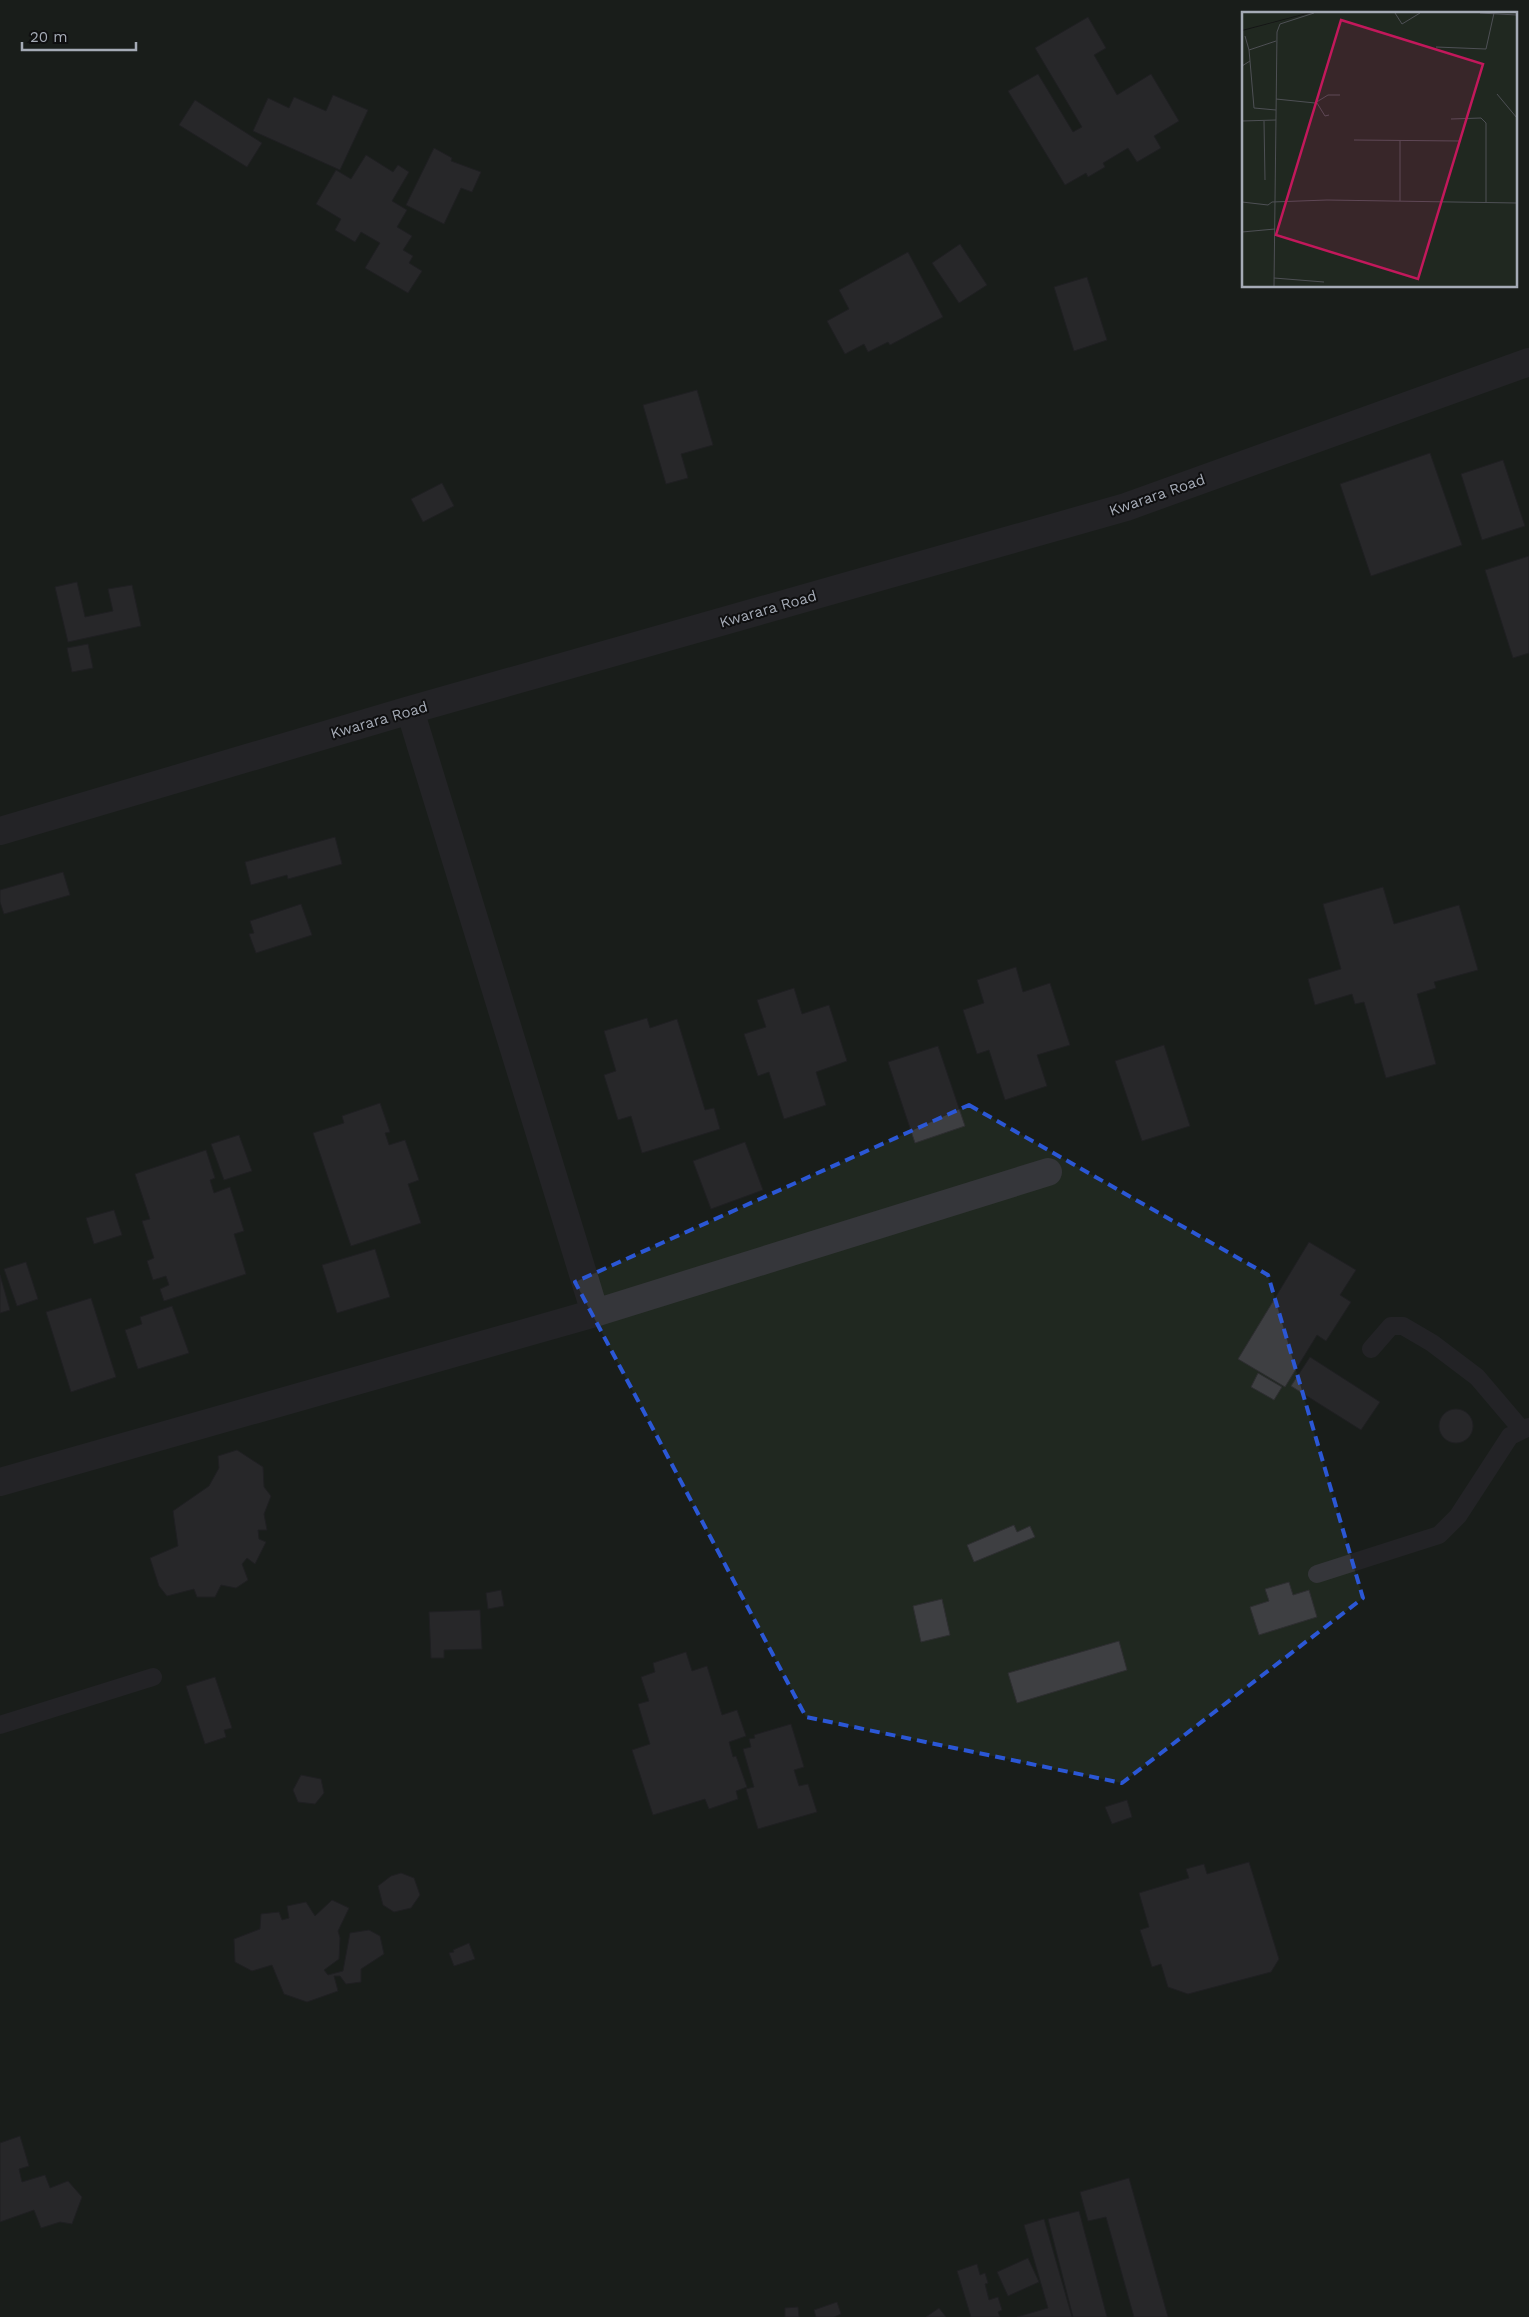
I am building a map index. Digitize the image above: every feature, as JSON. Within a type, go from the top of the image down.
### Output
[{"type":"street","name":"Kwarara Road","points":[[0,831],[410,710],[1126,507],[1529,362]]},
{"type":"street","points":[[410,710],[595,1313]]},
{"type":"street","points":[[0,1482],[595,1313],[1048,1172]]},
{"type":"lane","points":[[1317,1574],[1439,1535],[1458,1516],[1510,1436],[1525,1428],[1477,1377],[1432,1343],[1404,1326],[1391,1326],[1371,1349]]},
{"type":"lane","points":[[0,1725],[153,1676]]},
{"type":"highlighted area","points":[[969,1105],[1268,1275],[1363,1598],[1122,1783],[806,1717],[575,1282]]},
{"type":"shaded area","points":[[0,0],[1529,0],[1529,2317],[0,2317]]},
{"type":"building","points":[[1088,17],[1106,48],[1094,55],[1117,95],[1151,74],[1179,121],[1154,136],[1161,148],[1137,162],[1128,148],[1103,163],[1105,167],[1088,177],[1086,173],[1065,185],[1008,91],[1038,74],[1073,132],[1082,127],[1035,48]]},
{"type":"building","points":[[333,95],[368,110],[340,170],[253,131],[268,98],[289,108],[294,97],[326,111]]},
{"type":"building","points":[[195,100],[262,143],[247,167],[179,125]]},
{"type":"building","points":[[434,148],[452,158],[451,161],[481,172],[472,192],[461,188],[444,224],[406,205]]},
{"type":"building","points":[[366,155],[393,172],[398,165],[409,172],[392,201],[407,210],[397,227],[412,236],[403,250],[413,256],[409,263],[422,271],[408,293],[365,268],[380,243],[361,232],[355,242],[335,230],[341,219],[316,204],[336,170],[351,179]]},
{"type":"building","points":[[960,244],[987,285],[959,303],[932,263]]},
{"type":"building","points":[[908,252],[943,317],[890,345],[888,342],[868,352],[864,344],[845,354],[827,321],[849,309],[839,290]]},
{"type":"building","points":[[1087,277],[1107,340],[1074,351],[1054,287]]},
{"type":"building","points":[[697,390],[713,445],[681,454],[688,478],[666,484],[643,405]]},
{"type":"building","points":[[1430,453],[1462,545],[1371,576],[1340,484]]},
{"type":"building","points":[[1503,460],[1525,526],[1482,540],[1461,474]]},
{"type":"building","points":[[442,483],[454,506],[423,522],[411,499]]},
{"type":"building","points":[[1529,556],[1529,653],[1513,658],[1485,570]]},
{"type":"building","points":[[77,582],[85,617],[113,611],[108,589],[132,585],[141,626],[68,642],[55,587]]},
{"type":"building","points":[[88,644],[93,668],[72,672],[67,648]]},
{"type":"building","points":[[335,837],[342,864],[288,879],[287,875],[251,885],[245,862]]},
{"type":"building","points":[[63,872],[70,895],[4,914],[0,902],[0,890]]},
{"type":"building","points":[[1383,887],[1394,924],[1459,905],[1478,970],[1434,982],[1436,988],[1417,994],[1436,1064],[1386,1078],[1364,1002],[1355,1004],[1352,994],[1315,1005],[1308,979],[1341,969],[1323,904]]},
{"type":"building","points":[[301,904],[312,935],[256,953],[249,934],[254,933],[250,921]]},
{"type":"building","points":[[1016,967],[1023,992],[1050,983],[1070,1045],[1037,1055],[1047,1086],[1005,1100],[989,1050],[977,1054],[963,1010],[984,1003],[977,980]]},
{"type":"building","points":[[794,988],[802,1014],[829,1005],[847,1061],[816,1072],[826,1105],[784,1119],[769,1072],[758,1076],[744,1034],[766,1027],[757,1000]]},
{"type":"building","points":[[647,1018],[650,1028],[677,1019],[705,1110],[714,1108],[720,1129],[642,1153],[631,1116],[618,1120],[604,1075],[616,1071],[604,1031]]},
{"type":"building","points":[[1164,1045],[1190,1126],[1142,1141],[1115,1061]]},
{"type":"building","points":[[938,1046],[965,1126],[915,1143],[888,1062]]},
{"type":"building","points":[[380,1103],[390,1132],[385,1133],[389,1145],[405,1140],[419,1180],[408,1184],[421,1223],[351,1246],[313,1133],[344,1123],[342,1116]]},
{"type":"building","points":[[239,1135],[252,1171],[224,1180],[211,1144]]},
{"type":"building","points":[[745,1142],[763,1190],[711,1209],[693,1161]]},
{"type":"building","points":[[206,1150],[215,1178],[210,1180],[214,1193],[230,1187],[244,1231],[234,1234],[246,1274],[164,1301],[160,1289],[169,1285],[166,1276],[153,1280],[147,1261],[154,1258],[142,1221],[150,1219],[135,1174]]},
{"type":"building","points":[[114,1210],[122,1235],[94,1244],[86,1218]]},
{"type":"building","points":[[1309,1242],[1356,1270],[1340,1295],[1351,1302],[1326,1341],[1317,1335],[1285,1387],[1238,1359]]},
{"type":"building","points":[[375,1249],[390,1297],[337,1313],[322,1265]]},
{"type":"building","points":[[26,1262],[38,1299],[17,1306],[4,1269]]},
{"type":"building","points":[[0,1275],[10,1310],[0,1313]]},
{"type":"building","points":[[91,1298],[116,1377],[71,1392],[46,1312]]},
{"type":"building","points":[[172,1306],[189,1353],[138,1369],[125,1330],[142,1324],[140,1317]]},
{"type":"building","points":[[1310,1357],[1380,1402],[1361,1430],[1291,1386]]},
{"type":"building","points":[[1258,1373],[1282,1387],[1274,1400],[1251,1387]]},
{"type":"building","points":[[1456,1409],[1468,1414],[1473,1426],[1468,1438],[1456,1443],[1444,1438],[1439,1426],[1444,1414]]},
{"type":"building","points":[[237,1450],[263,1467],[264,1487],[271,1496],[264,1514],[267,1530],[258,1530],[259,1539],[266,1542],[255,1564],[247,1558],[242,1564],[248,1580],[236,1588],[221,1585],[215,1597],[197,1597],[194,1589],[167,1596],[159,1586],[150,1558],[178,1546],[173,1511],[209,1486],[219,1468],[218,1456]]},
{"type":"building","points":[[1014,1525],[1017,1532],[1030,1526],[1035,1537],[974,1562],[967,1545]]},
{"type":"building","points":[[1289,1582],[1293,1595],[1309,1590],[1317,1617],[1259,1635],[1250,1607],[1269,1601],[1265,1589]]},
{"type":"building","points":[[501,1590],[504,1606],[488,1609],[486,1593]]},
{"type":"building","points":[[942,1599],[950,1635],[921,1642],[913,1606]]},
{"type":"building","points":[[480,1610],[482,1649],[444,1650],[444,1658],[431,1658],[429,1612]]},
{"type":"building","points":[[1119,1641],[1127,1670],[1017,1703],[1008,1673]]},
{"type":"building","points":[[686,1652],[692,1671],[707,1666],[722,1715],[737,1710],[746,1736],[729,1742],[733,1757],[736,1756],[747,1787],[736,1791],[738,1799],[709,1809],[705,1799],[653,1815],[632,1750],[650,1744],[638,1704],[649,1701],[641,1677],[655,1672],[653,1663]]},
{"type":"building","points":[[215,1677],[232,1728],[224,1730],[226,1737],[205,1744],[186,1686]]},
{"type":"building","points":[[791,1724],[804,1767],[794,1770],[799,1786],[808,1784],[817,1812],[758,1829],[746,1789],[754,1787],[743,1749],[751,1747],[749,1739],[755,1738],[754,1735]]},
{"type":"building","points":[[301,1775],[321,1779],[324,1793],[315,1804],[298,1802],[293,1790]]},
{"type":"building","points":[[1127,1800],[1132,1817],[1112,1824],[1105,1807]]},
{"type":"building","points":[[1249,1862],[1279,1959],[1271,1972],[1188,1994],[1168,1987],[1161,1964],[1152,1967],[1140,1930],[1149,1927],[1139,1893],[1189,1878],[1186,1869],[1204,1864],[1207,1874]]},
{"type":"building","points":[[401,1873],[414,1878],[420,1895],[411,1908],[394,1912],[383,1905],[378,1886],[391,1876]]},
{"type":"building","points":[[332,1900],[349,1908],[338,1931],[340,1938],[339,1959],[324,1970],[328,1975],[343,1971],[350,1933],[369,1930],[380,1936],[384,1954],[361,1969],[361,1982],[346,1984],[340,1976],[334,1976],[338,1991],[307,2002],[284,1994],[272,1965],[252,1971],[235,1962],[234,1939],[260,1929],[261,1914],[279,1912],[282,1920],[289,1918],[287,1906],[306,1902],[315,1916]]},
{"type":"building","points":[[469,1943],[475,1959],[454,1966],[449,1953]]},
{"type":"building","points":[[20,2136],[29,2166],[19,2169],[22,2182],[45,2175],[50,2188],[68,2181],[82,2197],[72,2224],[60,2222],[41,2228],[34,2210],[0,2222],[0,2143]]},
{"type":"building","points":[[1129,2178],[1168,2317],[1134,2317],[1106,2217],[1088,2221],[1080,2192]]},
{"type":"building","points":[[1079,2211],[1107,2317],[1073,2317],[1048,2219]]},
{"type":"building","points":[[1044,2219],[1072,2317],[1017,2317],[1048,2308],[1024,2225]]},
{"type":"building","points":[[1028,2258],[1039,2282],[1008,2296],[997,2272]]},
{"type":"building","points":[[977,2264],[980,2275],[985,2273],[988,2283],[985,2284],[989,2300],[998,2297],[1002,2310],[998,2312],[1000,2317],[971,2317],[957,2271]]},
{"type":"building","points":[[837,2302],[841,2314],[834,2317],[816,2317],[814,2310]]},
{"type":"building","points":[[798,2307],[799,2317],[785,2317],[785,2308]]},
{"type":"building","points":[[939,2308],[946,2317],[926,2317]]}]
